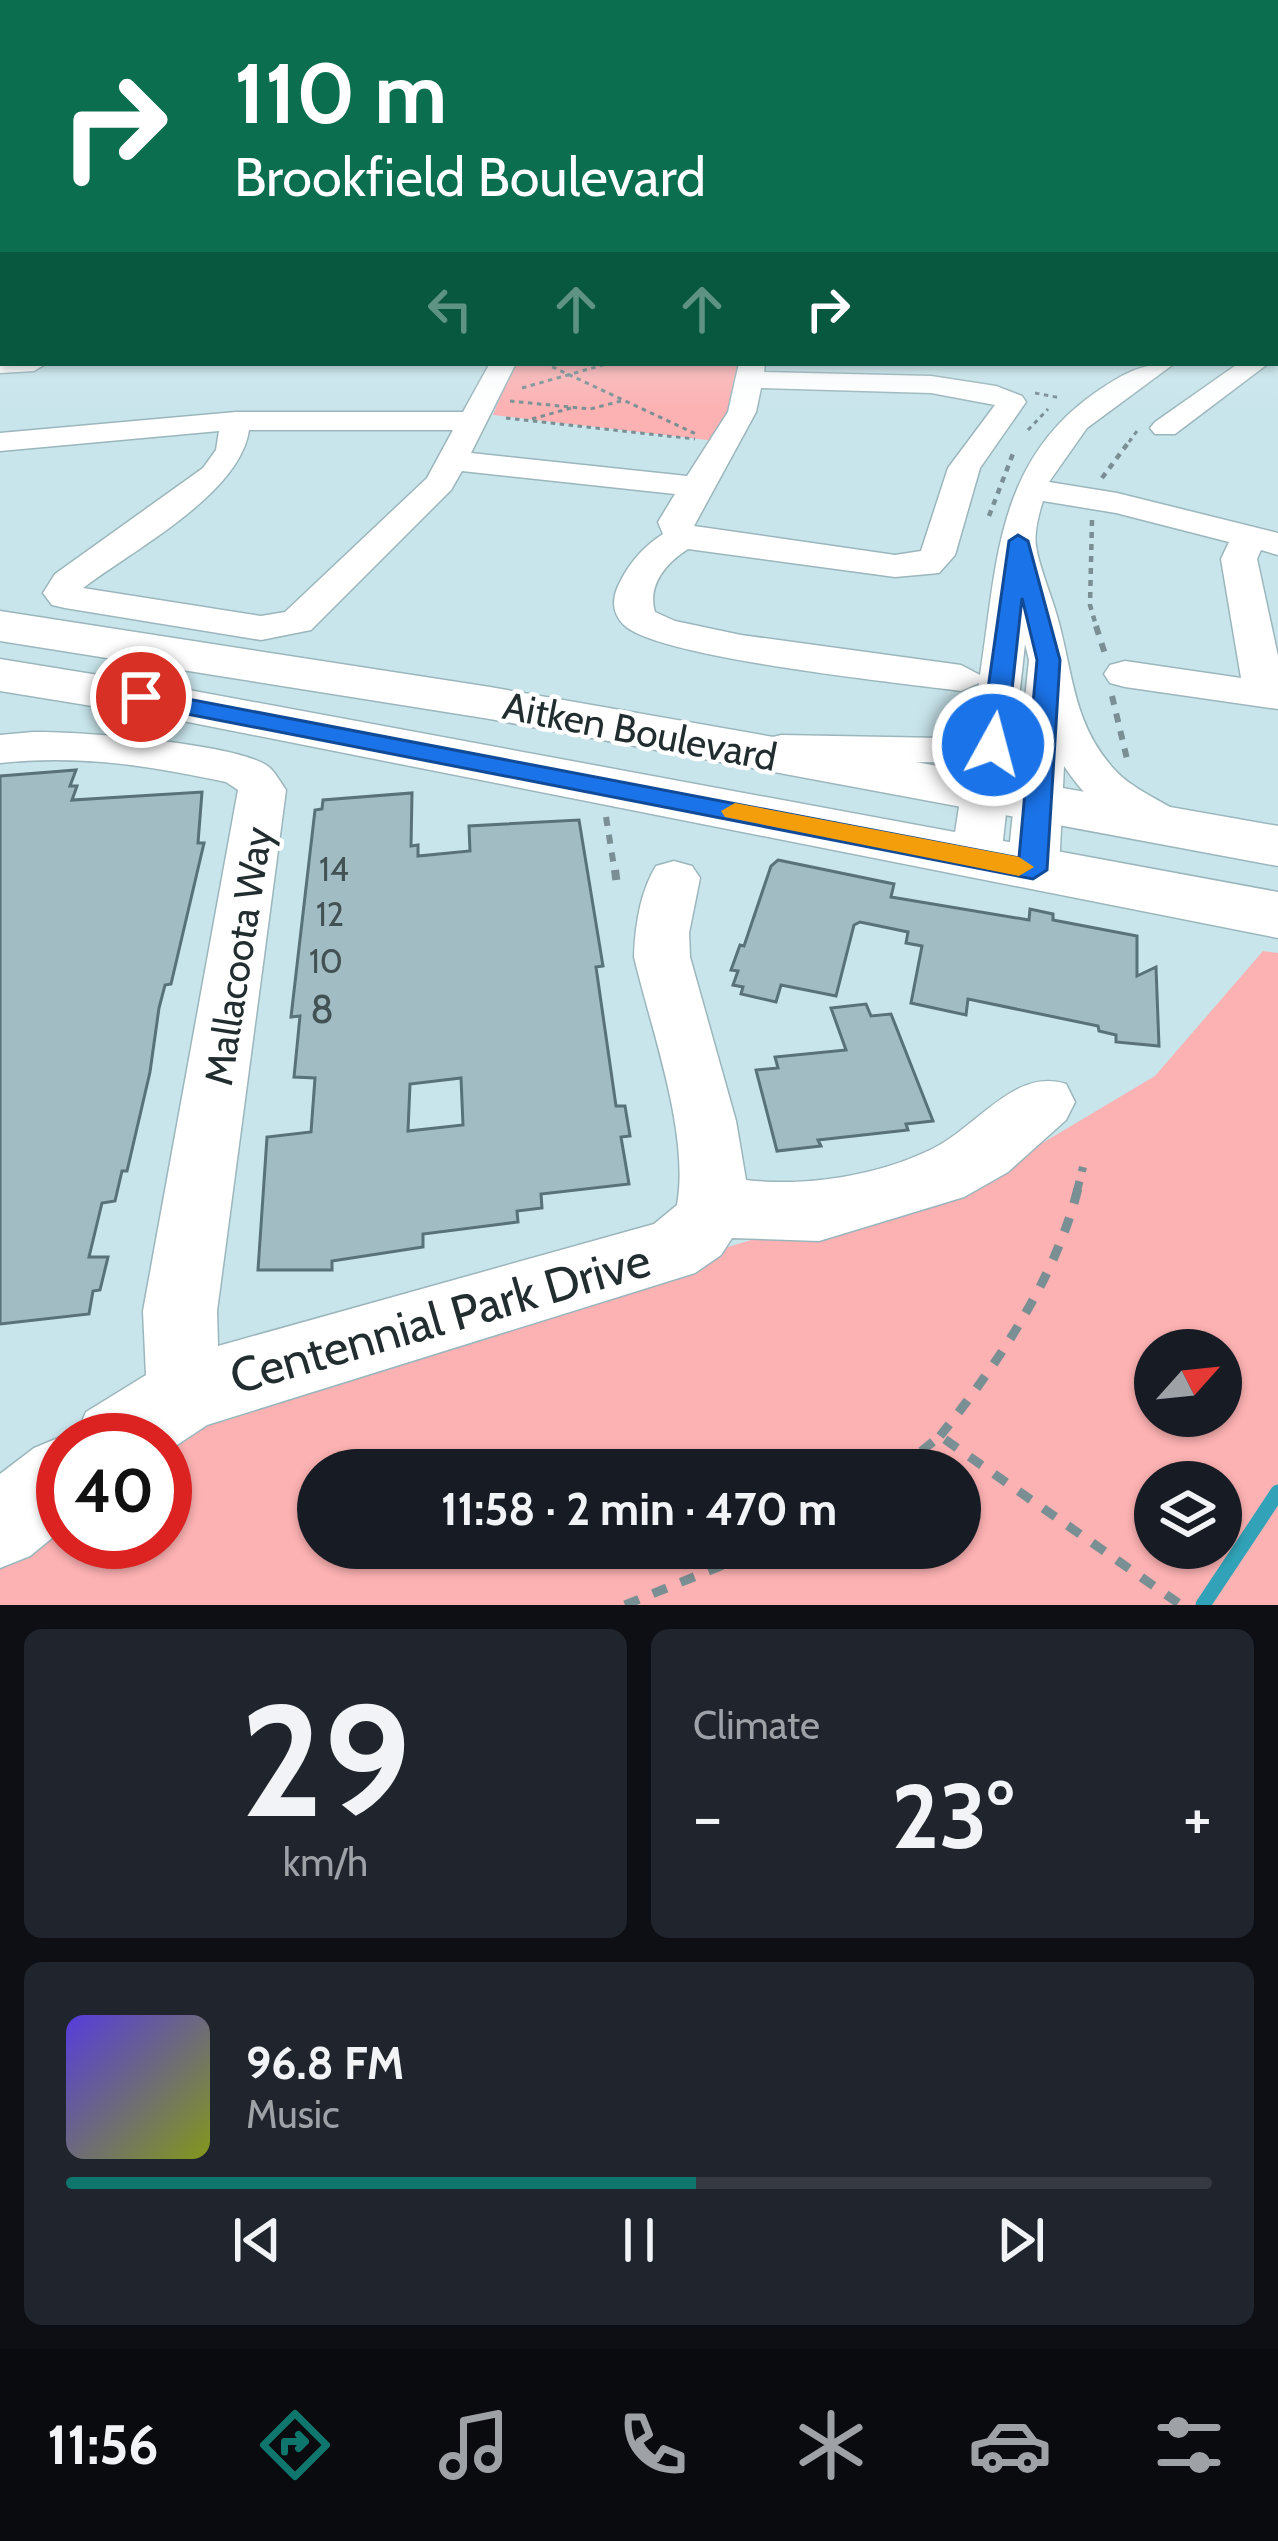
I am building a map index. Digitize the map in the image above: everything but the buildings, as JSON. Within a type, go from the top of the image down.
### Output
[{"type":"main road","name":"Aitken Boulevard","points":[[0,626],[230,658],[716,745],[1006,782],[1192,832],[1278,846]]},
{"type":"main road","name":"Aitken Boulevard","points":[[0,676],[178,704],[1278,915]]},
{"type":"street","points":[[236,422],[231,450],[214,475],[68,582],[62,593],[65,597],[262,628],[288,625],[320,602],[440,483],[485,419],[502,366]]},
{"type":"street","points":[[1033,870],[1006,782],[1018,541],[1029,489],[1047,452],[1076,419],[1157,366]]},
{"type":"street","points":[[1172,425],[1252,366]]},
{"type":"street","points":[[683,534],[676,522],[742,412],[751,372],[958,386],[1004,394],[1012,402],[964,468],[937,555],[926,565],[895,566],[683,534],[648,563],[634,590],[637,618],[698,639],[961,678]]},
{"type":"street","points":[[6,449],[236,422],[485,419]]},
{"type":"street","points":[[455,461],[697,487]]},
{"type":"street","points":[[1029,489],[1263,540]]},
{"type":"street","points":[[1114,671],[1271,695],[1239,560],[1263,540]]},
{"type":"street","points":[[1018,541],[1043,627],[1047,681],[1065,732],[1106,793],[1134,813],[1192,832]]},
{"type":"street","points":[[976,858],[1047,681]]},
{"type":"street","name":"Mallacoota Way","points":[[0,748],[85,742],[115,745],[240,771],[252,776],[262,790],[180,1312],[181,1363],[188,1393]]},
{"type":"street","points":[[645,882],[662,934],[662,957],[711,1162],[712,1206],[800,1213],[941,1177],[985,1154],[1044,1102]]},
{"type":"street","name":"Centennial Park Drive","points":[[157,1413],[188,1393],[670,1251],[700,1229],[712,1206]]},
{"type":"street","points":[[0,1526],[36,1498]]},
{"type":"path","points":[[485,419],[704,440],[551,366]]},
{"type":"path","points":[[516,401],[523,386],[599,366]]},
{"type":"path","points":[[504,400],[574,407]]},
{"type":"path","points":[[527,420],[625,400]]},
{"type":"path","points":[[1129,764],[1112,710],[1114,671],[1090,604],[1096,500],[1109,464],[1172,425]]},
{"type":"path","points":[[610,808],[604,823],[645,882]]},
{"type":"path","points":[[924,1449],[965,1407],[1043,1271],[1078,1198],[1083,1167]]},
{"type":"path","points":[[940,1436],[1181,1605]]},
{"type":"path","points":[[625,1605],[713,1569]]},
{"type":"shaded area","points":[[513,366],[743,366],[739,400],[716,441],[493,415]]},
{"type":"shaded area","points":[[1263,951],[1278,953],[1278,1605],[0,1605],[0,1554],[36,1526],[36,1569],[192,1569],[192,1423],[241,1392],[1007,1164],[1155,1076]]},
{"type":"waterway","points":[[1203,1605],[1278,1492]]},
{"type":"slow traffic","points":[[735,811],[1019,867]]},
{"type":"route","points":[[141,697],[1033,870],[1049,660],[1018,541],[993,745]]}]
